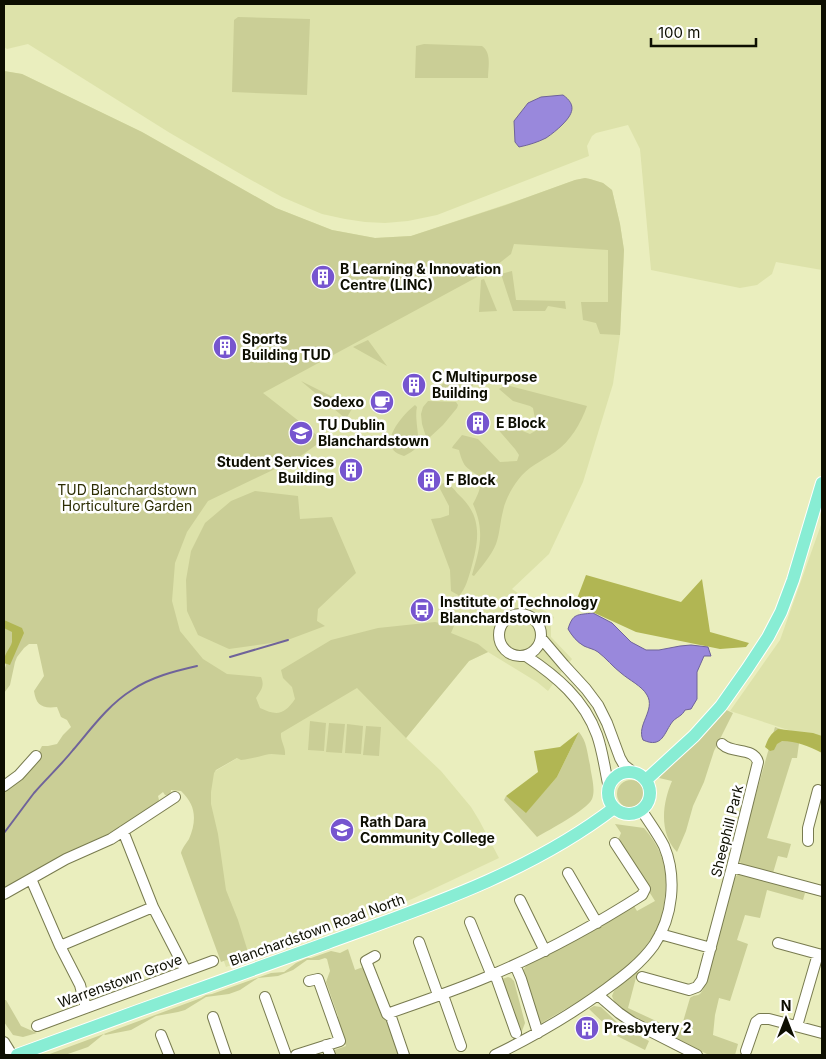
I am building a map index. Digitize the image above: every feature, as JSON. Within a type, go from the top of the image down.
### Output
[{"type":"main road","points":[[646,780],[694,736],[721,706],[768,637],[781,612],[793,580],[822,483]]},
{"type":"main road","points":[[627,772],[634,773],[646,780],[651,793],[642,811],[626,814],[614,808],[610,802],[609,788],[611,782],[621,774],[627,772]]},
{"type":"main road","name":"Blanchardstown Road North","points":[[17,1055],[401,916],[491,880],[572,837],[614,808]]},
{"type":"street","points":[[513,614],[526,614],[537,622],[540,627],[541,638],[539,645],[535,651],[526,656],[515,656],[508,653],[500,642],[500,628],[503,622],[513,614]]},
{"type":"street","points":[[541,638],[598,705],[620,758],[624,765],[634,773]]},
{"type":"street","points":[[526,656],[566,687],[583,707],[597,735],[609,788]]},
{"type":"street","name":"Sheephill Park","points":[[642,977],[687,990],[694,989],[700,985],[702,980],[758,762],[751,753],[728,748],[722,744]]},
{"type":"street","points":[[4,786],[19,775],[36,756]]},
{"type":"street","points":[[808,841],[808,828],[819,803],[818,790]]},
{"type":"street","points":[[4,894],[66,859],[111,838],[175,797]]},
{"type":"street","points":[[496,1055],[538,1033],[598,995],[626,974],[653,946],[666,920],[670,905],[670,872],[663,845],[642,811]]},
{"type":"street","points":[[122,831],[153,907],[186,971]]},
{"type":"street","points":[[387,1014],[495,974],[545,951],[597,923],[642,895],[645,889],[615,843]]},
{"type":"street","points":[[732,867],[822,891]]},
{"type":"street","points":[[568,873],[597,923]]},
{"type":"street","points":[[31,879],[60,946],[80,985],[86,1008]]},
{"type":"street","points":[[520,900],[545,951]]},
{"type":"street","points":[[60,946],[153,907]]},
{"type":"street","points":[[470,922],[490,971],[495,974],[516,1033]]},
{"type":"street","points":[[660,934],[710,948]]},
{"type":"street","points":[[419,942],[437,992],[442,994],[461,1046]]},
{"type":"street","points":[[778,943],[820,954],[797,1026]]},
{"type":"street","points":[[375,956],[366,961],[387,1014],[391,1017],[404,1055]]},
{"type":"street","name":"Warrenstown Grove","points":[[37,1026],[213,961]]},
{"type":"street","points":[[515,965],[538,1033]]},
{"type":"street","points":[[296,1055],[328,1050],[340,1041],[318,979],[309,982]]},
{"type":"street","points":[[598,995],[632,1022],[697,1055]]},
{"type":"street","points":[[265,997],[286,1055]]},
{"type":"street","points":[[213,1017],[226,1055]]},
{"type":"street","points":[[746,1051],[756,1022],[760,1019],[767,1019],[822,1033]]},
{"type":"street","points":[[161,1035],[169,1055]]},
{"type":"street","points":[[4,1042],[12,1055]]},
{"type":"shaded area","points":[[4,4],[822,4],[822,270],[776,262],[772,274],[757,285],[740,288],[651,270],[640,149],[628,125],[596,133],[592,136],[587,146],[589,156],[437,215],[408,221],[385,223],[365,222],[322,214],[282,197],[244,176],[170,133],[28,44],[7,49],[4,47]]},
{"type":"shaded area","name":"TU Dublin Blanchardstown","points":[[4,71],[22,74],[142,132],[276,208],[332,230],[375,238],[411,236],[575,180],[590,179],[603,183],[612,190],[624,250],[620,335],[613,384],[583,482],[549,554],[512,589],[554,617],[551,626],[551,637],[572,659],[548,691],[537,682],[488,652],[469,661],[406,738],[441,771],[471,807],[499,858],[412,899],[226,967],[187,859],[212,773],[268,740],[148,632]]},
{"type":"shaded area","points":[[563,95],[572,106],[571,113],[566,121],[546,138],[519,147],[515,142],[514,121],[528,103],[541,97]]},
{"type":"shaded area","points":[[822,522],[822,741],[730,711],[780,640]]},
{"type":"shaded area","points":[[593,613],[612,623],[631,642],[646,650],[691,645],[708,647],[711,656],[704,656],[697,672],[697,699],[691,709],[685,710],[673,721],[659,741],[650,742],[643,740],[642,729],[649,706],[645,692],[618,671],[598,652],[579,643],[568,629],[574,617]]},
{"type":"green space","points":[[238,17],[310,19],[307,95],[232,92],[234,20]]},
{"type":"green space","points":[[424,44],[482,46],[488,56],[488,78],[415,78],[416,46]]},
{"type":"green space","name":"TUD Blanchardstown Horticulture Garden","points":[[4,71],[22,74],[142,132],[276,208],[332,230],[375,238],[411,236],[575,180],[590,179],[603,183],[612,190],[624,250],[620,335],[600,334],[596,323],[583,320],[581,302],[608,302],[608,250],[514,244],[511,254],[492,269],[263,393],[323,440],[298,458],[208,501],[187,532],[175,563],[172,601],[180,631],[203,659],[227,674],[261,677],[261,690],[256,698],[260,708],[266,711],[276,713],[284,711],[295,699],[292,687],[283,678],[281,670],[331,640],[378,628],[435,622],[454,626],[451,633],[478,644],[488,652],[469,661],[406,738],[357,688],[281,733],[285,755],[268,754],[241,760],[237,758],[216,770],[211,792],[211,804],[218,834],[226,890],[248,952],[221,962],[181,853],[192,832],[194,813],[190,802],[181,791],[171,790],[170,796],[165,795],[163,792],[158,796],[157,805],[140,816],[101,839],[4,889],[4,790],[16,784],[32,765],[42,746],[57,744],[71,727],[67,720],[61,717],[57,707],[44,707],[36,700],[34,691],[44,676],[37,644],[29,644],[17,657],[10,685],[4,693],[4,671],[6,665],[4,660]]},
{"type":"green space","points":[[512,271],[516,300],[565,301],[566,309],[548,306],[545,311],[513,311],[501,274]]},
{"type":"green space","points":[[484,279],[497,311],[479,312],[481,280]]},
{"type":"green space","points":[[368,340],[387,366],[353,347]]},
{"type":"green space","points":[[472,371],[476,375],[475,382],[462,395],[435,393],[436,389],[444,383]]},
{"type":"green space","points":[[301,381],[353,407],[346,419]]},
{"type":"green space","points":[[506,385],[587,406],[582,419],[570,438],[555,452],[526,471],[516,483],[504,507],[496,544],[489,557],[474,576],[472,575],[479,548],[480,531],[473,504],[479,490],[480,479],[464,464],[459,450],[452,448],[462,435],[478,439],[500,462],[517,461],[519,455],[495,426],[498,421],[530,434],[537,430],[539,424],[535,419],[533,408],[513,401],[499,389]]},
{"type":"green space","points":[[428,401],[456,402],[458,405],[443,425],[430,437],[426,437],[421,414],[423,407]]},
{"type":"green space","points":[[415,405],[417,407],[418,444],[414,450],[404,456],[395,452],[391,446],[391,439],[397,424]]},
{"type":"green space","points":[[443,483],[452,487],[466,502],[472,511],[477,529],[476,548],[471,569],[465,587],[459,596],[451,591],[450,570],[431,519],[449,515],[449,506],[439,487]]},
{"type":"green space","points":[[255,491],[298,496],[300,519],[332,517],[356,573],[318,609],[317,621],[325,626],[285,641],[229,649],[198,635],[187,611],[186,580],[191,551],[205,523],[231,501]]},
{"type":"green space","points":[[586,575],[681,602],[702,579],[710,632],[749,643],[746,647],[720,649],[636,632],[575,604]]},
{"type":"green space","points":[[4,620],[22,628],[24,633],[10,665],[4,663],[5,656],[12,642],[12,632],[4,628]]},
{"type":"green space","points":[[724,709],[733,713],[714,751],[677,852],[667,836],[664,818],[666,799],[672,781],[659,778],[665,769]]},
{"type":"green space","points":[[310,721],[326,723],[324,751],[308,750]]},
{"type":"green space","points":[[329,723],[345,724],[342,753],[326,752]]},
{"type":"green space","points":[[347,724],[363,726],[361,754],[345,753]]},
{"type":"green space","points":[[366,726],[381,727],[379,756],[363,755]]},
{"type":"green space","points":[[775,727],[800,736],[797,758],[792,758],[767,838],[791,844],[787,858],[778,856],[773,873],[744,866],[739,857]]},
{"type":"green space","points":[[778,729],[813,733],[822,736],[822,753],[802,744],[782,741],[777,744],[774,750],[770,751],[765,747],[770,737]]},
{"type":"green space","points":[[579,732],[585,743],[590,765],[593,786],[592,799],[589,804],[576,814],[537,837],[504,800],[506,796],[526,812],[557,777]]},
{"type":"green space","points":[[579,732],[557,777],[526,813],[506,796],[538,772],[534,751],[560,747]]},
{"type":"green space","points":[[631,780],[641,784],[645,794],[641,804],[631,808],[621,804],[617,794],[621,784]]},
{"type":"green space","points":[[615,824],[644,828],[659,851],[666,876],[666,885],[659,925],[644,948],[609,983],[540,1024],[523,970],[527,965],[582,937],[634,906],[637,911],[655,901],[620,846],[619,838],[621,833]]},
{"type":"green space","points":[[738,874],[773,881],[805,893],[803,900],[767,890],[760,918],[745,915],[737,940],[748,944],[730,1001],[719,998],[713,1035],[738,1044],[735,1055],[709,1055],[637,1020],[619,1007],[612,996],[614,991],[638,970],[628,1008],[680,1032],[690,998],[702,992],[704,987],[733,880]]},
{"type":"green space","points":[[348,949],[355,970],[363,967],[389,1023],[401,1055],[332,1055],[332,1051],[346,1046],[326,982],[330,971],[327,959],[325,958],[307,960],[293,970],[278,976],[258,978],[240,990],[229,994],[206,997],[185,1010],[156,1016],[131,1030],[104,1034],[88,1047],[65,1055],[47,1055],[206,995],[271,973],[284,972],[307,958],[331,951],[340,953]]},
{"type":"green space","points":[[508,977],[514,981],[525,1023],[522,1031],[519,1033],[499,980]]},
{"type":"green space","points":[[4,1000],[6,1000],[21,1026],[37,1033],[23,1037],[13,1035],[4,1022]]},
{"type":"green space","points":[[594,1006],[601,1007],[619,1024],[649,1041],[645,1050],[617,1036],[589,1009]]},
{"type":"waterway","points":[[230,657],[288,640]]},
{"type":"waterway","points":[[4,833],[34,793],[100,718],[123,696],[147,681],[197,666]]},
{"type":"place","name":"B Learning & Innovation Centre (LINC)","points":[[323,277]]},
{"type":"place","name":"Sports Building TUD","points":[[225,347]]},
{"type":"place","name":"C Multipurpose Building","points":[[414,385]]},
{"type":"place","name":"Sodexo","points":[[382,402]]},
{"type":"place","name":"E Block","points":[[478,423]]},
{"type":"place","name":"TU Dublin Blanchardstown","points":[[301,433]]},
{"type":"place","name":"Student Services Building","points":[[351,470]]},
{"type":"place","name":"F Block","points":[[429,480]]},
{"type":"place","name":"Institute of Technology Blanchardstown","points":[[422,610]]},
{"type":"place","name":"Rath Dara Community College","points":[[342,830]]},
{"type":"place","name":"Presbytery 2","points":[[587,1028]]}]
